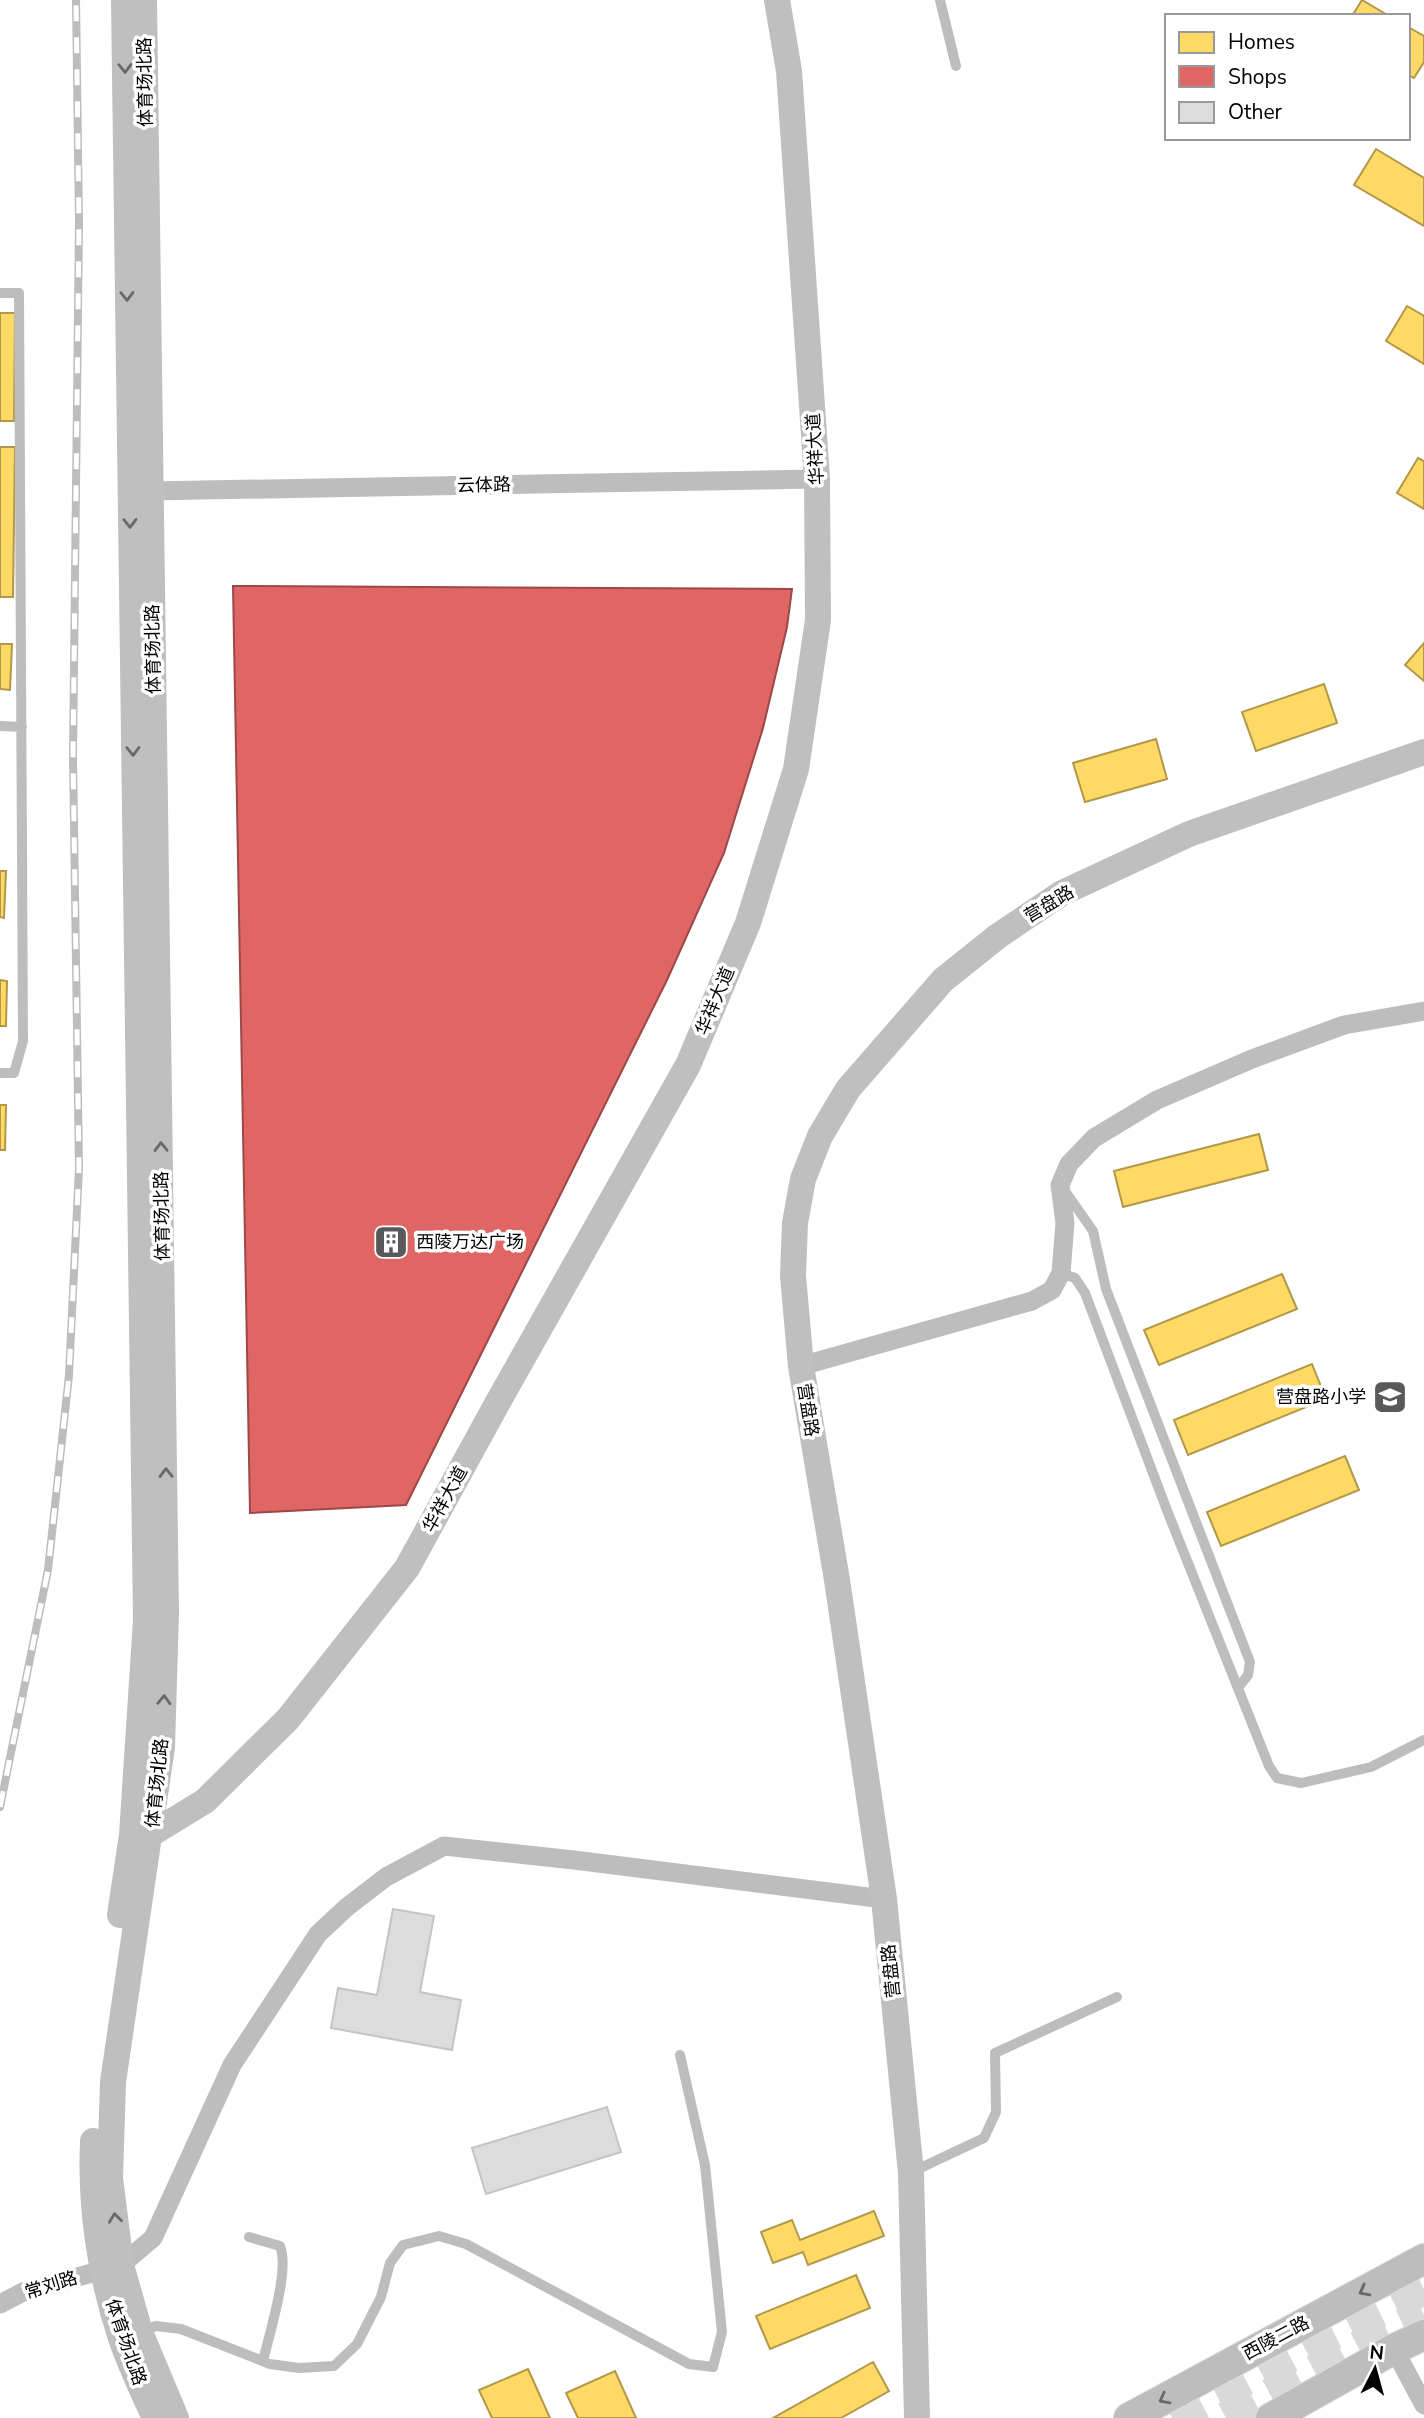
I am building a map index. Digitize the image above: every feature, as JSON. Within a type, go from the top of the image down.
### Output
[{"type":"main road","name":"体育场北路","points":[[124,0],[146,1620],[132,1835],[96,2090],[91,2182],[130,2335],[155,2418]]},
{"type":"main road","name":"体育场北路","points":[[112,2268],[110,2178],[113,2082],[162,1746],[167,1538],[144,0]]},
{"type":"main road","name":"华祥大道","points":[[151,1834],[205,1801],[288,1719],[407,1568],[688,1065],[748,923],[796,769],[818,620],[817,479],[789,71],[777,0]]},
{"type":"main road","name":"营盘路","points":[[917,2418],[911,2173],[884,1899],[837,1580],[801,1366],[793,1276],[795,1223],[803,1179],[820,1136],[848,1089],[943,981],[998,936],[1062,893],[1189,834],[1424,752]]},
{"type":"main road","name":"西陵二路","points":[[1129,2418],[1424,2259]]},
{"type":"main road","name":"体育场北路","points":[[130,2335],[177,2418]]},
{"type":"main road","points":[[1271,2418],[1424,2335]]},
{"type":"street","name":"云体路","points":[[150,491],[817,479]]},
{"type":"street","points":[[801,1366],[1032,1301],[1052,1290],[1061,1273],[1064,1252],[1065,1223],[1060,1185],[1069,1164],[1094,1138],[1157,1100],[1252,1059],[1344,1026],[1424,1011]]},
{"type":"street","points":[[112,2268],[153,2238],[232,2065],[318,1934],[386,1877],[444,1846],[884,1899]]},
{"type":"street","name":"常刘路","points":[[0,2304],[23,2292],[112,2268]]},
{"type":"street","points":[[1394,2349],[1424,2405]]},
{"type":"lane","points":[[940,0],[956,66]]},
{"type":"lane","points":[[0,293],[19,293],[23,1041],[14,1073],[0,1073]]},
{"type":"lane","points":[[0,726],[22,727]]},
{"type":"lane","points":[[1060,1185],[1077,1205],[1093,1231],[1106,1289],[1250,1662],[1248,1675],[1238,1688]]},
{"type":"lane","points":[[1061,1273],[1076,1278],[1085,1293],[1168,1513],[1269,1766],[1278,1778],[1301,1783],[1371,1767],[1424,1740]]},
{"type":"lane","points":[[911,2173],[984,2138],[996,2112],[995,2053],[1117,1997]]},
{"type":"lane","points":[[130,2335],[156,2326],[181,2329],[263,2361],[299,2368],[334,2366],[357,2344],[381,2297],[390,2263],[403,2245],[439,2236],[466,2244],[689,2364],[713,2367],[722,2332],[705,2165],[680,2055]]},
{"type":"lane","points":[[249,2237],[280,2246],[284,2255],[263,2361]]},
{"type":"building: Homes","points":[[1362,0],[1386,14],[1353,14]]},
{"type":"building: Homes","points":[[1410,28],[1424,36],[1424,62],[1414,78],[1410,76]]},
{"type":"building: Homes","points":[[1376,149],[1424,178],[1424,226],[1354,185]]},
{"type":"building: Homes","points":[[1407,306],[1424,316],[1424,364],[1386,341]]},
{"type":"building: Homes","points":[[0,313],[15,313],[14,421],[0,421]]},
{"type":"building: Homes","points":[[0,447],[15,447],[13,597],[0,597]]},
{"type":"building: Homes","points":[[1418,458],[1424,461],[1424,509],[1397,493]]},
{"type":"building: Homes","points":[[1424,643],[1424,681],[1405,665]]},
{"type":"building: Homes","points":[[0,644],[12,644],[10,690],[0,689]]},
{"type":"building: Homes","points":[[1324,684],[1337,723],[1256,751],[1242,712]]},
{"type":"building: Homes","points":[[1156,739],[1167,779],[1085,802],[1073,763]]},
{"type":"building: Homes","points":[[0,871],[6,871],[4,918],[0,917]]},
{"type":"building: Homes","points":[[0,980],[7,981],[6,1026],[0,1026]]},
{"type":"building: Homes","points":[[0,1105],[6,1105],[5,1150],[0,1150]]},
{"type":"building: Homes","points":[[1259,1134],[1268,1170],[1123,1207],[1114,1171]]},
{"type":"building: Homes","points":[[1282,1274],[1297,1309],[1159,1365],[1144,1330]]},
{"type":"building: Homes","points":[[1312,1364],[1326,1399],[1188,1455],[1174,1420]]},
{"type":"building: Homes","points":[[1345,1456],[1359,1490],[1221,1546],[1207,1512]]},
{"type":"building: Homes","points":[[874,2211],[884,2236],[808,2265],[803,2252],[773,2263],[761,2232],[792,2220],[800,2240]]},
{"type":"building: Homes","points":[[856,2275],[870,2308],[770,2349],[756,2316]]},
{"type":"building: Homes","points":[[873,2362],[889,2391],[841,2418],[773,2418]]},
{"type":"building: Homes","points":[[528,2369],[550,2418],[492,2418],[479,2390]]},
{"type":"building: Homes","points":[[615,2371],[636,2418],[578,2418],[566,2393]]},
{"type":"building: Shops","name":"西陵万达广场","points":[[233,586],[792,589],[787,627],[763,728],[724,853],[667,980],[406,1505],[250,1513]]},
{"type":"building: Other","points":[[393,1909],[434,1916],[420,1992],[461,2000],[452,2050],[331,2028],[338,1988],[377,1995]]},
{"type":"building: Other","points":[[607,2107],[621,2152],[486,2194],[472,2148]]},
{"type":"tunnel","points":[[1172,2418],[1424,2289]]},
{"type":"tunnel","points":[[1226,2418],[1424,2315]]},
{"type":"railway","points":[[0,1807],[48,1570],[69,1375],[79,1168],[73,756],[79,223],[76,0]]},
{"type":"place","name":"西陵万达广场","points":[[391,1242]]},
{"type":"place","name":"营盘路小学","points":[[1390,1397]]}]
